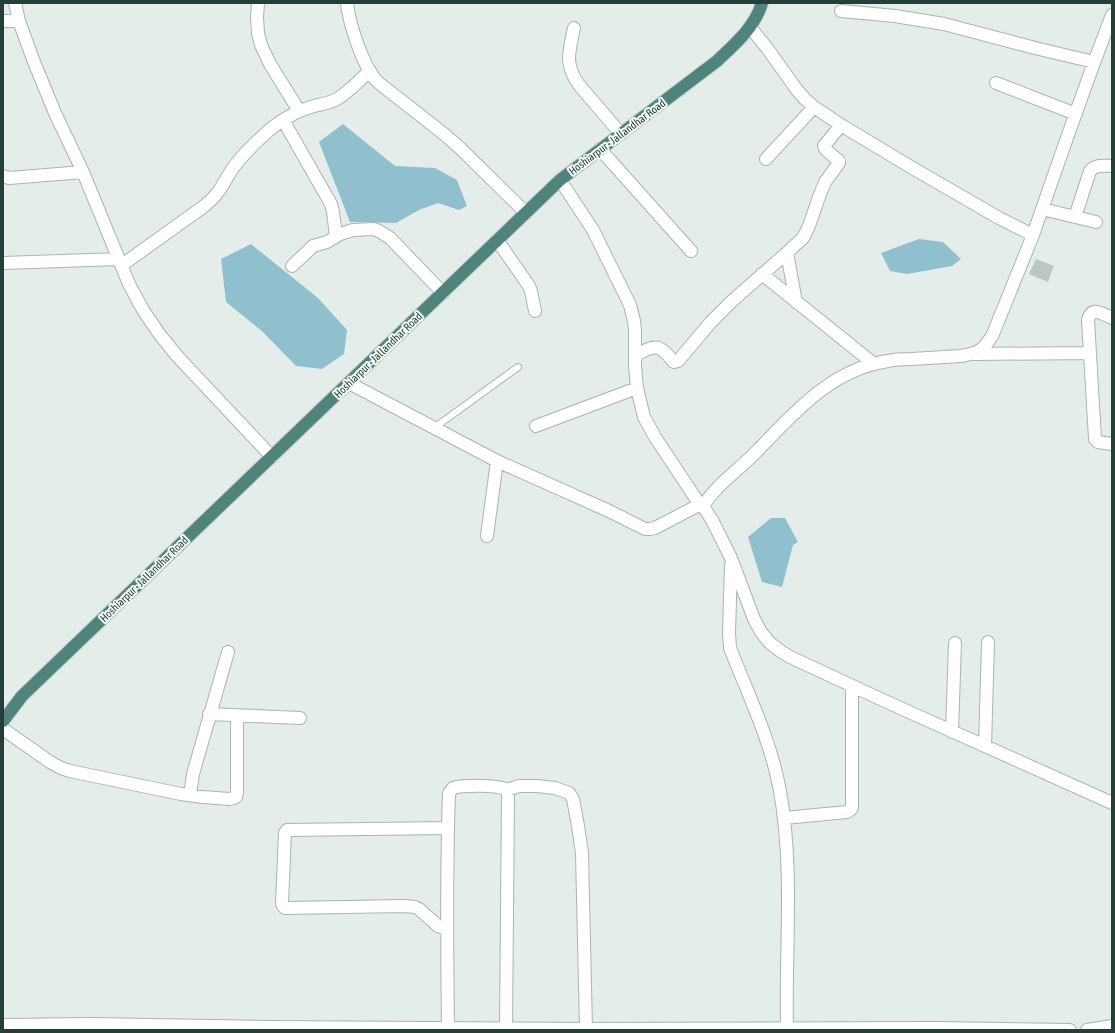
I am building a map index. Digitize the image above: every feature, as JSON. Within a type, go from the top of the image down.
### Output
[{"type":"highway","name":"Hoshiarpur - Jallandhar Road","points":[[3,721],[22,696],[560,180],[717,61],[750,27],[760,12],[762,3]]},
{"type":"street","points":[[15,3],[19,21],[55,113],[83,172],[120,262],[143,310],[160,336],[183,363],[272,457]]},
{"type":"street","points":[[258,3],[258,33],[261,45],[270,64],[298,112]]},
{"type":"street","points":[[347,3],[348,15],[359,47],[375,79],[384,88],[444,134],[466,153],[526,213]]},
{"type":"street","points":[[842,11],[895,16],[944,24],[1094,62]]},
{"type":"street","points":[[973,354],[984,348],[993,334],[1033,235],[1112,15]]},
{"type":"street","points":[[3,21],[19,21]]},
{"type":"street","points":[[750,27],[797,90],[814,107],[909,166],[999,218],[1033,235]]},
{"type":"street","points":[[574,28],[569,63],[573,77],[578,85],[621,134]]},
{"type":"street","points":[[3,263],[120,262],[198,211],[211,200],[218,193],[235,164],[248,150],[283,120],[298,112],[316,105],[329,103],[343,96],[370,71]]},
{"type":"street","points":[[996,82],[1076,114]]},
{"type":"street","points":[[766,159],[814,107]]},
{"type":"street","points":[[283,120],[330,204],[333,212],[336,236]]},
{"type":"street","points":[[635,355],[658,347],[674,362],[678,361],[711,322],[740,293],[803,238],[825,182],[839,163],[839,161],[826,150],[824,146],[842,125]]},
{"type":"street","points":[[600,149],[691,251]]},
{"type":"street","points":[[1075,217],[1090,171],[1096,166],[1112,166]]},
{"type":"street","points":[[3,176],[9,178],[83,172]]},
{"type":"street","points":[[560,180],[593,230],[630,305],[634,321],[637,388],[644,417],[649,428],[676,471],[712,520],[731,558],[754,619],[761,632],[770,643],[788,656],[852,686],[1112,803]]},
{"type":"street","points":[[1042,209],[1096,222]]},
{"type":"street","points":[[292,266],[314,246],[328,242],[346,231],[366,229],[379,231],[390,238],[443,293]]},
{"type":"street","points":[[497,240],[531,291],[535,311]]},
{"type":"street","points":[[787,253],[796,302]]},
{"type":"street","points":[[762,274],[874,364]]},
{"type":"street","points":[[1112,318],[1095,311],[1091,312],[1088,320],[1095,439],[1098,442],[1112,444]]},
{"type":"street","points":[[349,383],[497,461],[650,530],[697,506],[701,506],[808,401],[834,381],[849,372],[864,366],[888,360],[973,354],[1090,353]]},
{"type":"street","points":[[536,426],[637,388]]},
{"type":"street","points":[[487,536],[497,461]]},
{"type":"street","points":[[731,558],[728,633],[730,648],[769,750],[779,789],[784,818],[787,846],[787,1029]]},
{"type":"street","points":[[985,746],[988,642]]},
{"type":"street","points":[[952,732],[955,643]]},
{"type":"street","points":[[190,795],[193,774],[228,652]]},
{"type":"street","points":[[784,818],[847,812],[852,808],[852,686]]},
{"type":"street","points":[[209,714],[300,718]]},
{"type":"street","points":[[3,729],[61,768],[83,774],[190,795],[229,799],[236,796],[237,715]]},
{"type":"street","points":[[448,1028],[447,929],[449,794],[453,788],[490,787],[504,788],[507,790],[519,786],[550,787],[564,790],[569,793],[573,799],[582,853],[586,1029]]},
{"type":"street","points":[[506,1029],[507,790]]},
{"type":"street","points":[[447,929],[438,926],[415,907],[285,908],[282,903],[285,834],[287,830],[448,828]]},
{"type":"street","points":[[3,1025],[362,1029],[936,1028],[1070,1030]]},
{"type":"street","points":[[1087,1030],[1112,1026]]},
{"type":"lane","points":[[434,428],[518,367]]},
{"type":"water","points":[[343,124],[395,166],[435,168],[457,180],[467,206],[459,210],[438,203],[419,210],[396,223],[350,222],[319,142]]},
{"type":"water","points":[[919,239],[943,242],[961,259],[952,266],[907,274],[890,271],[881,253]]},
{"type":"water","points":[[251,244],[318,298],[347,330],[344,354],[322,369],[296,366],[263,332],[226,302],[221,259]]},
{"type":"water","points":[[771,518],[785,518],[798,542],[793,545],[782,587],[762,582],[748,537]]},
{"type":"building","points":[[1036,259],[1054,266],[1048,282],[1029,274]]}]
